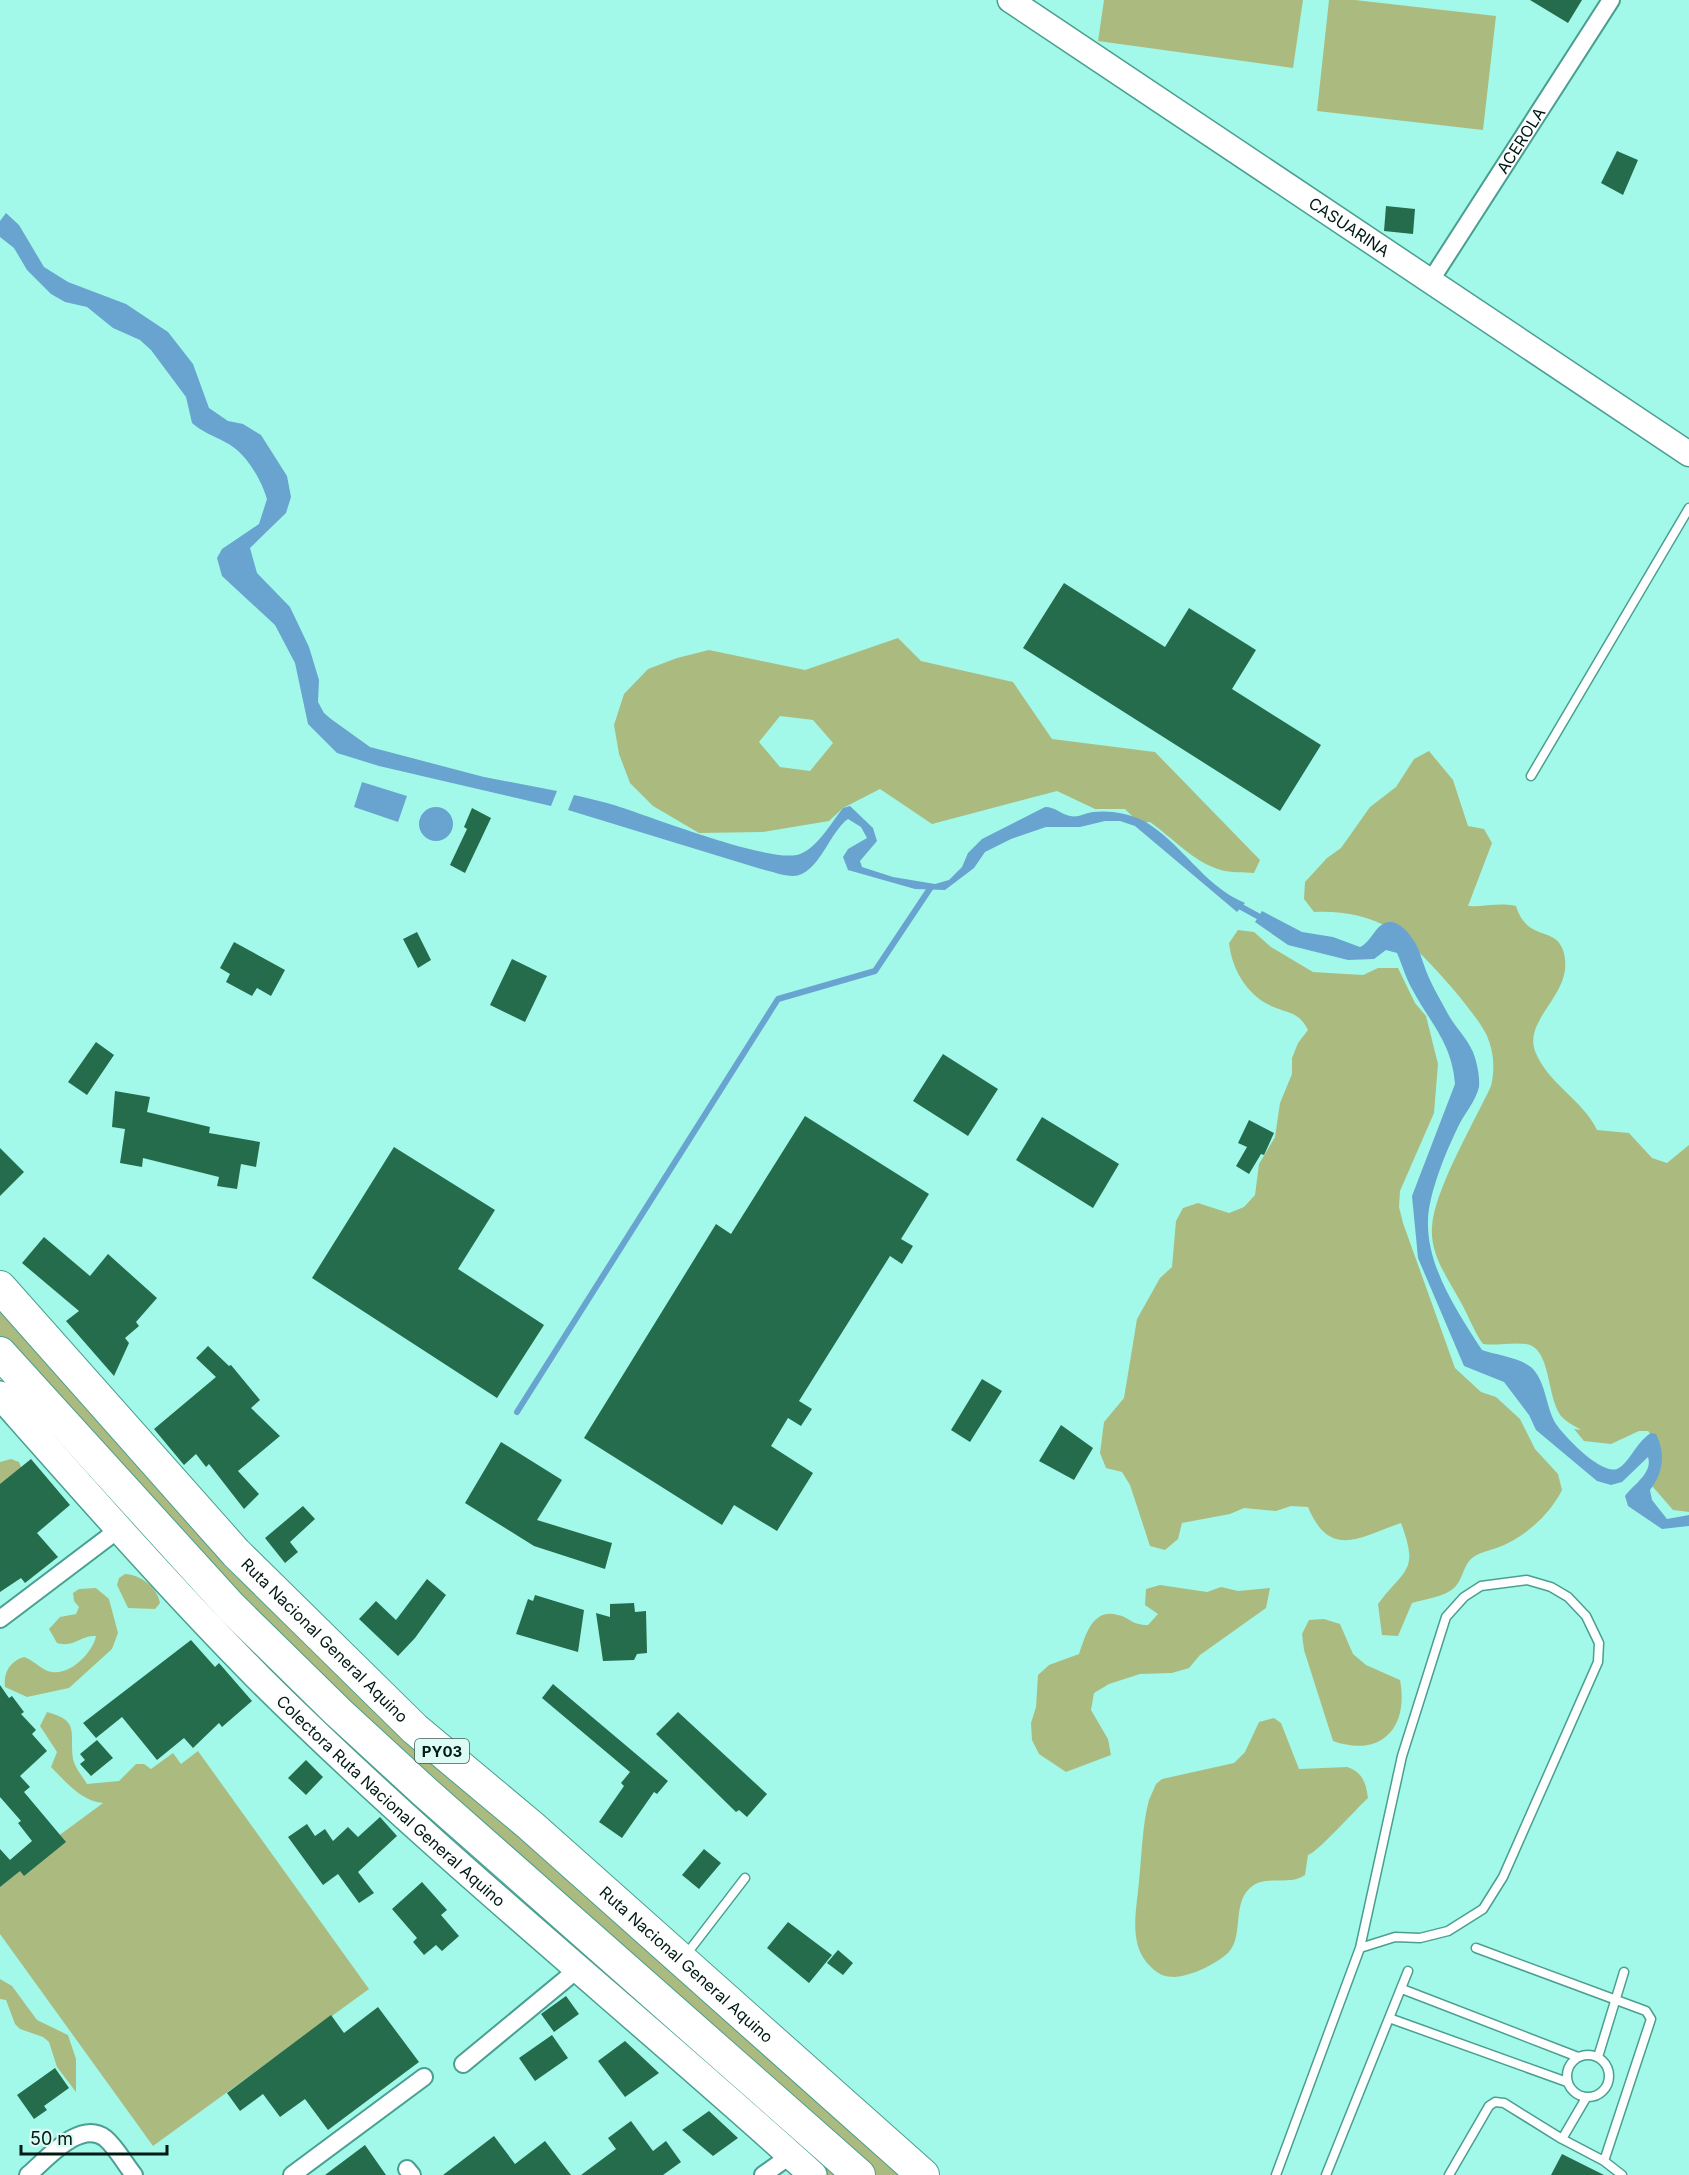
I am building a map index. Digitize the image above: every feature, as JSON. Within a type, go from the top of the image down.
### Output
[{"type":"highway","name":"Ruta Nacional General Aquino","points":[[0,1287],[236,1553],[416,1729],[531,1826],[923,2175]]},
{"type":"highway","name":"PY03","points":[[0,1353],[231,1607],[425,1792],[859,2175]]},
{"type":"main road","name":"Colectora Ruta Nacional General Aquino","points":[[0,1395],[119,1529],[262,1681],[436,1843],[578,1970],[675,2050],[813,2175]]},
{"type":"main road","points":[[425,1792],[675,2050]]},
{"type":"street","name":"CASUARINA","points":[[1010,0],[1689,454]]},
{"type":"street","name":"ACEROLA","points":[[1431,280],[1611,0]]},
{"type":"street","points":[[0,1619],[119,1529]]},
{"type":"street","points":[[463,2064],[578,1970]]},
{"type":"street","points":[[292,2175],[424,2077]]},
{"type":"street","points":[[28,2175],[84,2133],[94,2132],[106,2139],[134,2175]]},
{"type":"street","points":[[764,2175],[791,2155]]},
{"type":"lane","points":[[1531,776],[1689,508]]},
{"type":"lane","points":[[1276,2175],[1360,1948],[1402,1756],[1446,1617],[1464,1597],[1481,1586],[1527,1580],[1551,1587],[1568,1597],[1586,1616],[1599,1643],[1598,1662],[1503,1877],[1483,1909],[1448,1931],[1420,1938],[1395,1937],[1360,1948]]},
{"type":"lane","points":[[681,1961],[745,1878]]},
{"type":"lane","points":[[1476,1948],[1614,1999],[1646,2012],[1651,2019],[1604,2161]]},
{"type":"lane","points":[[1326,2175],[1408,1971]]},
{"type":"lane","points":[[1598,2057],[1624,1972]]},
{"type":"lane","points":[[1402,1989],[1578,2057],[1588,2055],[1598,2057],[1605,2064],[1609,2073],[1608,2083],[1603,2091],[1595,2096],[1586,2098],[1570,2090],[1566,2072],[1578,2057]]},
{"type":"lane","points":[[1389,2018],[1567,2082]]},
{"type":"lane","points":[[1562,2139],[1586,2098]]},
{"type":"lane","points":[[1449,2175],[1489,2106],[1495,2102],[1504,2103],[1562,2139],[1604,2161],[1622,2175]]},
{"type":"green space","points":[[1104,0],[1303,0],[1293,68],[1098,41]]},
{"type":"green space","points":[[1329,0],[1355,0],[1496,16],[1483,130],[1317,111]]},
{"type":"green space","points":[[898,638],[921,661],[1013,682],[1052,739],[1155,752],[1260,860],[1254,873],[1221,870],[1192,856],[1150,822],[1139,823],[1125,809],[1095,809],[1057,791],[932,824],[880,789],[843,808],[829,821],[763,832],[699,833],[653,806],[630,783],[619,754],[614,725],[624,694],[648,669],[677,658],[709,650],[805,670]],"holes":[[[780,716],[813,720],[833,743],[810,771],[780,767],[759,742]]]},
{"type":"green space","points":[[1429,751],[1453,780],[1468,826],[1484,829],[1492,843],[1468,906],[1504,904],[1516,906],[1527,925],[1554,938],[1563,950],[1565,965],[1563,979],[1536,1027],[1533,1039],[1535,1051],[1548,1073],[1591,1119],[1597,1130],[1629,1133],[1652,1158],[1667,1163],[1689,1145],[1689,1512],[1673,1510],[1646,1479],[1653,1462],[1653,1437],[1648,1431],[1639,1431],[1611,1444],[1584,1441],[1574,1429],[1581,1430],[1564,1419],[1557,1409],[1545,1364],[1534,1348],[1526,1344],[1483,1344],[1479,1339],[1436,1256],[1432,1227],[1434,1212],[1447,1175],[1491,1086],[1493,1061],[1487,1036],[1459,996],[1403,937],[1364,917],[1335,912],[1314,912],[1304,899],[1305,882],[1327,858],[1341,848],[1370,807],[1396,787],[1414,759]]},
{"type":"green space","points":[[1238,930],[1254,932],[1271,947],[1313,972],[1363,975],[1378,968],[1398,968],[1415,1003],[1426,1016],[1438,1064],[1434,1113],[1400,1191],[1399,1207],[1403,1223],[1455,1368],[1481,1392],[1496,1397],[1520,1419],[1535,1449],[1558,1474],[1562,1490],[1551,1507],[1529,1530],[1471,1559],[1455,1587],[1440,1595],[1412,1603],[1398,1636],[1382,1635],[1378,1604],[1407,1568],[1409,1551],[1401,1523],[1359,1538],[1336,1539],[1326,1534],[1308,1507],[1291,1506],[1276,1511],[1244,1508],[1230,1514],[1182,1523],[1178,1539],[1165,1550],[1150,1546],[1130,1485],[1122,1472],[1106,1468],[1100,1453],[1104,1422],[1124,1398],[1137,1319],[1160,1278],[1172,1267],[1176,1221],[1183,1208],[1198,1203],[1229,1213],[1244,1207],[1255,1195],[1259,1164],[1275,1137],[1280,1103],[1292,1074],[1292,1058],[1298,1043],[1308,1030],[1297,1016],[1271,1006],[1254,995],[1242,980],[1233,962],[1229,943]]},
{"type":"green space","points":[[0,1309],[99,1418],[904,2175],[875,2175],[379,1735],[240,1603],[0,1337]]},
{"type":"green space","points":[[11,1459],[19,1462],[24,1474],[0,1493],[0,1462]]},
{"type":"green space","points":[[125,1574],[137,1576],[152,1587],[160,1603],[155,1609],[128,1608],[117,1585],[119,1578]]},
{"type":"green space","points":[[1160,1585],[1207,1592],[1221,1587],[1238,1591],[1270,1588],[1266,1608],[1200,1655],[1189,1668],[1172,1673],[1140,1674],[1109,1684],[1094,1693],[1091,1710],[1108,1739],[1111,1755],[1066,1772],[1039,1754],[1032,1740],[1031,1723],[1036,1707],[1038,1675],[1049,1665],[1079,1654],[1091,1625],[1102,1615],[1118,1615],[1138,1624],[1148,1625],[1158,1614],[1145,1605],[1146,1589]]},
{"type":"green space","points":[[96,1588],[109,1599],[118,1633],[112,1649],[69,1688],[27,1697],[5,1687],[8,1668],[15,1661],[24,1657],[48,1671],[59,1672],[73,1666],[86,1655],[96,1636],[63,1644],[57,1643],[49,1629],[60,1617],[76,1614],[79,1607],[74,1601],[73,1593],[79,1589]]},
{"type":"green space","points":[[1324,1619],[1340,1624],[1353,1654],[1366,1665],[1400,1680],[1402,1697],[1400,1712],[1388,1735],[1378,1742],[1350,1745],[1333,1741],[1304,1650],[1302,1634],[1309,1620]]},
{"type":"green space","points":[[47,1712],[65,1719],[69,1724],[73,1759],[87,1784],[119,1781],[136,1764],[144,1764],[151,1769],[173,1753],[181,1764],[198,1751],[369,1989],[153,2146],[0,1934],[0,1879],[103,1803],[81,1795],[51,1767],[57,1752],[40,1726]]},
{"type":"green space","points":[[1274,1718],[1281,1723],[1299,1769],[1347,1767],[1352,1769],[1362,1778],[1368,1798],[1328,1839],[1308,1855],[1305,1875],[1291,1880],[1262,1882],[1249,1889],[1241,1904],[1236,1939],[1228,1953],[1196,1972],[1175,1977],[1162,1975],[1144,1958],[1136,1938],[1135,1926],[1149,1800],[1156,1784],[1162,1779],[1234,1763],[1245,1752],[1259,1722]]},
{"type":"green space","points":[[0,1979],[12,1986],[37,2020],[68,2035],[76,2059],[76,2092],[57,2067],[49,2042],[43,2037],[20,2029],[15,2024],[6,2000],[0,1999]]},
{"type":"green space","points":[[679,2039],[702,2055],[836,2175],[827,2175]]},
{"type":"water","points":[[6,213],[19,225],[44,267],[68,282],[126,304],[168,332],[193,364],[209,408],[228,421],[243,424],[261,435],[287,476],[291,497],[286,513],[250,548],[257,573],[290,607],[309,647],[319,680],[318,702],[324,713],[370,747],[484,777],[557,791],[551,806],[379,766],[337,753],[308,724],[295,663],[275,625],[222,576],[217,558],[222,549],[259,524],[267,499],[261,483],[239,452],[192,423],[186,397],[151,350],[140,340],[113,328],[87,307],[65,302],[51,294],[27,270],[14,248],[0,237],[0,221]]},
{"type":"water","points":[[362,782],[407,796],[398,822],[354,807]]},
{"type":"water","points":[[574,795],[614,805],[738,846],[786,855],[807,851],[824,834],[843,808],[850,806],[873,828],[877,841],[860,861],[862,867],[893,877],[935,884],[949,880],[962,867],[968,853],[982,839],[1045,807],[1073,816],[1099,811],[1118,813],[1142,820],[1156,829],[1216,886],[1245,903],[1237,912],[1135,826],[1120,821],[1105,821],[1080,827],[1046,827],[1011,839],[985,852],[974,868],[945,890],[915,889],[848,870],[843,857],[848,849],[867,838],[861,827],[848,819],[841,825],[810,869],[802,874],[789,876],[568,810]]},
{"type":"water","points":[[436,807],[448,812],[453,824],[448,836],[436,841],[424,836],[419,824],[424,812]]},
{"type":"water","points":[[1262,911],[1302,932],[1333,937],[1360,947],[1381,925],[1390,922],[1402,927],[1414,941],[1435,990],[1473,1052],[1479,1079],[1476,1097],[1460,1123],[1444,1158],[1431,1198],[1428,1222],[1429,1239],[1438,1273],[1463,1321],[1482,1350],[1516,1359],[1533,1369],[1541,1381],[1556,1424],[1593,1461],[1610,1469],[1617,1469],[1625,1463],[1646,1437],[1651,1433],[1656,1434],[1661,1449],[1662,1463],[1658,1477],[1650,1490],[1652,1500],[1667,1519],[1689,1515],[1689,1526],[1662,1529],[1628,1506],[1625,1496],[1648,1468],[1648,1457],[1622,1482],[1611,1485],[1597,1481],[1536,1430],[1529,1415],[1504,1382],[1464,1366],[1418,1258],[1412,1196],[1455,1084],[1445,1044],[1411,987],[1397,953],[1386,950],[1374,959],[1348,960],[1288,945],[1255,922]]},
{"type":"building","points":[[1530,0],[1582,0],[1568,23]]},
{"type":"building","points":[[1617,151],[1638,160],[1623,195],[1601,183]]},
{"type":"building","points":[[1386,206],[1415,209],[1413,234],[1384,231]]},
{"type":"building","points":[[1064,583],[1165,647],[1189,608],[1256,650],[1232,689],[1321,745],[1280,811],[1023,648]]},
{"type":"building","points":[[472,808],[491,818],[465,873],[450,865],[467,829],[464,827]]},
{"type":"building","points":[[417,932],[431,960],[418,968],[403,939]]},
{"type":"building","points":[[234,942],[285,970],[271,996],[257,988],[252,996],[226,982],[230,974],[220,968]]},
{"type":"building","points":[[512,959],[547,976],[525,1022],[490,1005]]},
{"type":"building","points":[[96,1042],[114,1055],[87,1095],[68,1082]]},
{"type":"building","points":[[943,1054],[998,1089],[968,1136],[913,1101]]},
{"type":"building","points":[[115,1091],[150,1097],[147,1112],[210,1127],[209,1133],[260,1142],[256,1167],[241,1164],[237,1189],[217,1186],[219,1177],[143,1158],[142,1167],[120,1163],[125,1129],[112,1127]]},
{"type":"building","points":[[805,1116],[929,1194],[901,1239],[913,1246],[902,1264],[890,1256],[799,1401],[812,1409],[801,1426],[788,1418],[771,1446],[813,1473],[777,1531],[734,1505],[722,1525],[584,1438],[716,1224],[731,1234]]},
{"type":"building","points":[[1042,1117],[1119,1164],[1093,1208],[1016,1160]]},
{"type":"building","points":[[1249,1120],[1274,1133],[1264,1155],[1261,1154],[1249,1174],[1236,1166],[1247,1147],[1238,1143]]},
{"type":"building","points":[[394,1147],[495,1210],[458,1269],[544,1325],[497,1398],[312,1278]]},
{"type":"building","points":[[0,1148],[24,1172],[0,1196]]},
{"type":"building","points":[[44,1237],[90,1276],[108,1254],[157,1298],[136,1322],[139,1326],[125,1338],[129,1343],[114,1376],[66,1321],[79,1311],[22,1263]]},
{"type":"building","points":[[208,1346],[229,1366],[231,1365],[260,1400],[251,1408],[280,1436],[238,1471],[259,1494],[244,1509],[209,1464],[206,1467],[196,1454],[184,1465],[154,1429],[216,1377],[196,1358]]},
{"type":"building","points":[[982,1379],[1002,1391],[970,1442],[951,1430]]},
{"type":"building","points":[[1061,1425],[1093,1448],[1074,1480],[1039,1461]]},
{"type":"building","points":[[501,1442],[562,1480],[537,1520],[612,1543],[605,1569],[534,1546],[465,1503]]},
{"type":"building","points":[[31,1459],[70,1505],[37,1533],[58,1557],[25,1583],[21,1578],[0,1592],[0,1484]]},
{"type":"building","points":[[303,1506],[315,1519],[290,1542],[298,1552],[285,1563],[265,1538]]},
{"type":"building","points":[[427,1579],[446,1595],[415,1638],[398,1656],[359,1619],[376,1601],[396,1620]]},
{"type":"building","points":[[535,1595],[584,1610],[578,1652],[516,1634],[528,1599],[533,1601]]},
{"type":"building","points":[[634,1603],[635,1612],[646,1611],[647,1653],[637,1654],[634,1660],[603,1661],[596,1613],[610,1617],[610,1604]]},
{"type":"building","points":[[191,1640],[215,1667],[219,1663],[252,1701],[222,1727],[219,1723],[193,1748],[184,1738],[157,1760],[122,1717],[96,1738],[83,1723]]},
{"type":"building","points":[[553,1684],[668,1781],[657,1794],[654,1792],[622,1838],[599,1822],[624,1786],[621,1783],[630,1772],[542,1698]]},
{"type":"building","points":[[0,1685],[9,1698],[12,1696],[24,1712],[21,1714],[36,1730],[32,1734],[47,1751],[20,1776],[30,1787],[24,1792],[66,1842],[24,1876],[20,1871],[0,1887],[0,1849],[10,1860],[32,1841],[18,1823],[21,1821],[0,1797]]},
{"type":"building","points":[[678,1712],[767,1794],[747,1817],[739,1810],[736,1812],[656,1734]]},
{"type":"building","points":[[97,1740],[113,1758],[91,1776],[80,1764],[85,1760],[80,1754]]},
{"type":"building","points":[[306,1760],[323,1777],[306,1795],[288,1778]]},
{"type":"building","points":[[380,1817],[397,1836],[358,1872],[374,1893],[359,1903],[338,1874],[323,1885],[288,1837],[307,1824],[315,1836],[325,1829],[333,1841],[348,1827],[358,1837]]},
{"type":"building","points":[[704,1849],[721,1863],[699,1889],[682,1875]]},
{"type":"building","points":[[422,1882],[447,1910],[441,1915],[459,1936],[442,1951],[436,1945],[424,1955],[413,1942],[417,1938],[392,1909]]},
{"type":"building","points":[[788,1922],[832,1955],[809,1983],[767,1948]]},
{"type":"building","points":[[838,1950],[853,1963],[843,1975],[827,1963]]},
{"type":"building","points":[[566,1996],[579,2014],[554,2032],[541,2014]]},
{"type":"building","points":[[378,2007],[419,2062],[328,2130],[305,2099],[280,2117],[263,2094],[240,2111],[227,2093],[331,2015],[344,2033]]},
{"type":"building","points":[[552,2035],[568,2058],[535,2081],[519,2058]]},
{"type":"building","points":[[625,2041],[659,2073],[625,2097],[598,2061]]},
{"type":"building","points":[[55,2068],[69,2088],[44,2106],[47,2110],[34,2119],[17,2095]]},
{"type":"building","points":[[709,2111],[738,2138],[713,2156],[682,2130]]},
{"type":"building","points":[[631,2121],[653,2151],[666,2141],[681,2162],[663,2175],[581,2175],[616,2149],[608,2138]]},
{"type":"building","points":[[494,2136],[515,2164],[545,2141],[571,2175],[443,2175]]},
{"type":"building","points":[[365,2145],[386,2175],[325,2175]]},
{"type":"building","points":[[1562,2154],[1604,2175],[1551,2175]]},
{"type":"waterway","points":[[517,1412],[778,999],[875,971],[931,887]]},
{"type":"waterway","points":[[1234,903],[1265,920]]}]
